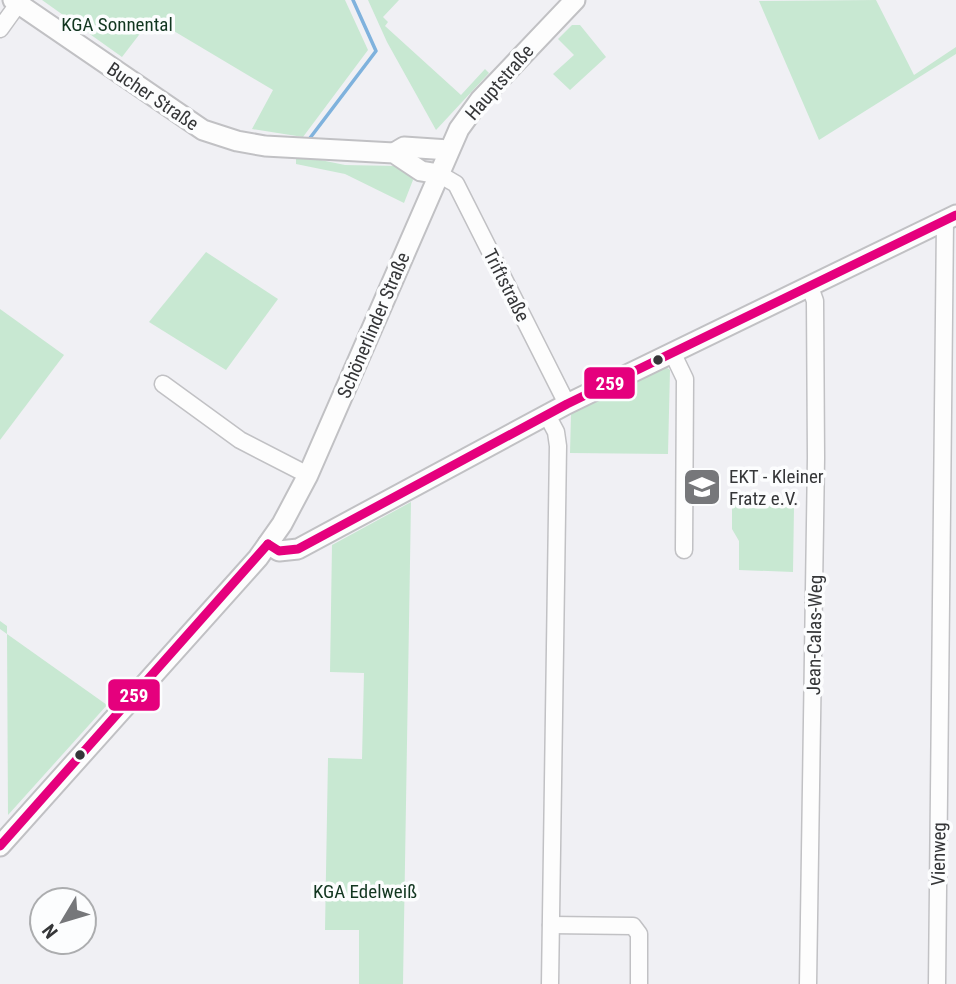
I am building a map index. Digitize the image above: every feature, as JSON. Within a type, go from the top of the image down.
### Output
[{"type":"main road","name":"Hauptstraße","points":[[439,174],[449,150],[480,100],[575,0]]},
{"type":"main road","name":"Bucher Straße","points":[[15,2],[203,130],[237,141],[273,147],[394,153],[421,171],[439,174]]},
{"type":"main road","name":"Bucher Straße","points":[[394,153],[404,147],[449,150]]},
{"type":"main road","name":"Schönerlinder Straße","points":[[0,846],[268,544],[308,475],[439,174]]},
{"type":"main road","points":[[268,544],[279,551],[298,549],[567,404],[950,218]]},
{"type":"street","points":[[0,29],[15,2]]},
{"type":"street","name":"Triftstraße","points":[[439,174],[456,184],[567,404]]},
{"type":"street","name":"Vienweg","points":[[937,984],[950,218]]},
{"type":"street","name":"Jean-Calas-Weg","points":[[808,984],[816,471],[815,301],[810,287]]},
{"type":"street","points":[[672,352],[685,379],[684,550]]},
{"type":"street","points":[[163,384],[240,440],[308,475]]},
{"type":"street","points":[[547,415],[556,432],[558,446],[550,984]]},
{"type":"street","points":[[551,925],[633,926],[639,934],[639,984]]},
{"type":"green space","name":"KGA Sonnental","points":[[42,0],[345,0],[368,50],[303,137],[252,129],[273,90],[152,18],[122,57]]},
{"type":"green space","points":[[368,0],[399,0],[383,17],[388,22],[385,26],[461,95],[485,69],[489,73],[436,130],[387,42]]},
{"type":"green space","points":[[876,0],[914,75],[956,47],[956,54],[819,140],[759,1]]},
{"type":"green space","points":[[572,25],[580,25],[606,57],[570,90],[553,74],[574,55],[558,39]]},
{"type":"green space","points":[[296,155],[345,165],[396,166],[411,174],[413,180],[404,203],[345,174],[296,164]]},
{"type":"green space","points":[[206,252],[278,299],[226,370],[149,322]]},
{"type":"green space","points":[[0,309],[64,355],[0,440]]},
{"type":"green space","points":[[666,367],[670,370],[668,454],[570,453],[571,414]]},
{"type":"green space","name":"KGA Edelweiß","points":[[411,502],[403,984],[359,984],[359,930],[325,930],[328,758],[362,759],[364,673],[330,672],[332,545]]},
{"type":"green space","points":[[732,505],[794,507],[793,572],[739,570],[739,541],[732,529]]},
{"type":"green space","points":[[0,621],[7,626],[7,634],[0,629]]},
{"type":"green space","points":[[7,634],[107,705],[8,815]]},
{"type":"waterway","points":[[310,138],[376,51],[353,0]]},
{"type":"transit line","name":"259","points":[[268,544],[279,551],[298,549],[567,404],[956,215]]},
{"type":"transit line","name":"259","points":[[0,846],[268,544]]},
{"type":"place","name":"EKT - Kleiner Fratz e.V.","points":[[702,487]]}]
